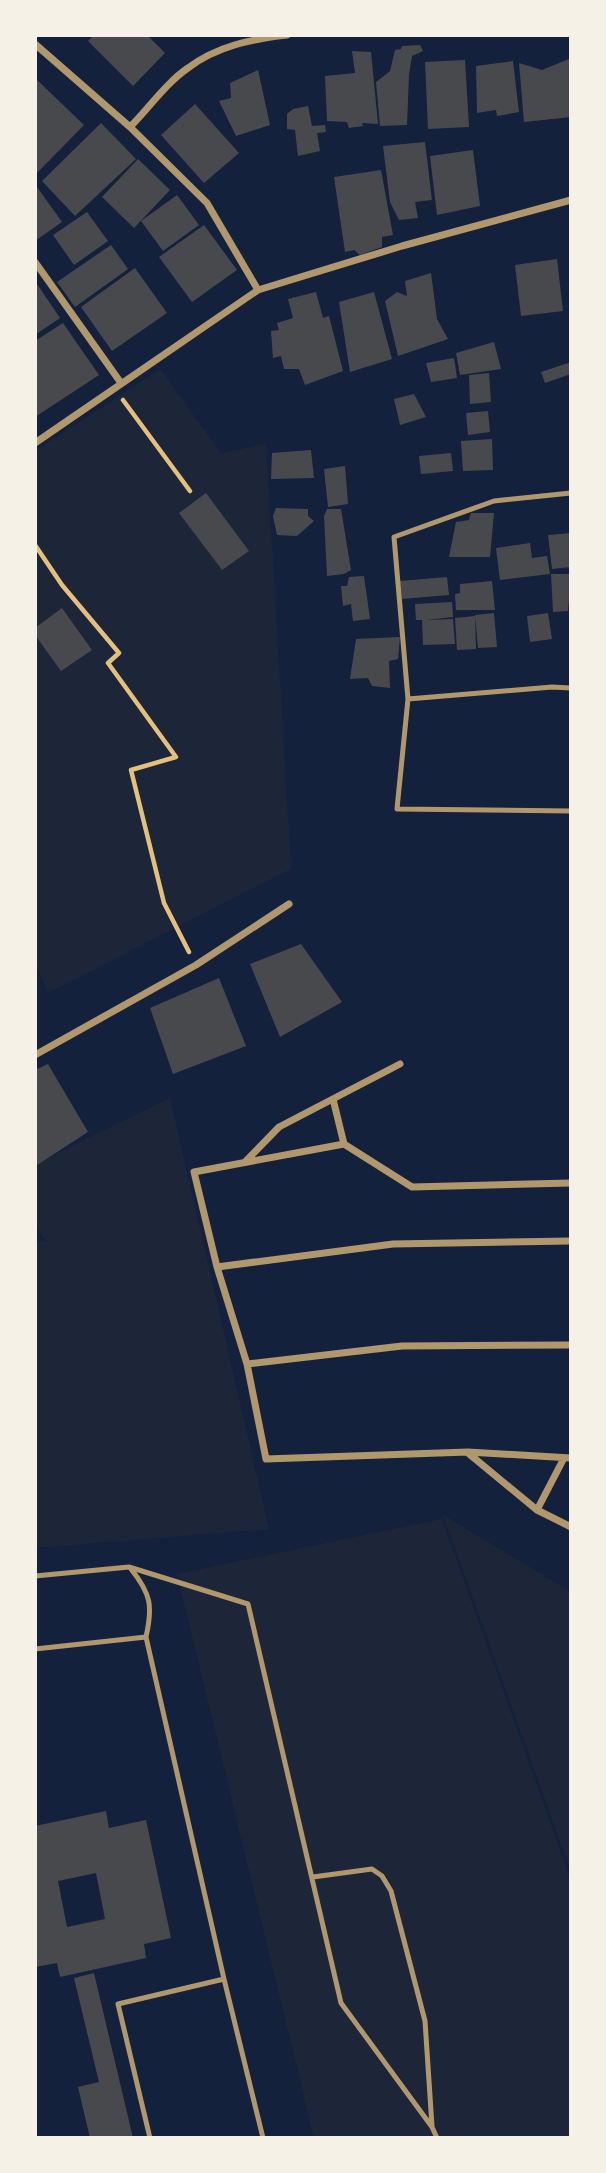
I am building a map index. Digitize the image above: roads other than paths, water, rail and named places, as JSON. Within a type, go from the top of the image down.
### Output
[{"type":"street","points":[[130,127],[187,68],[214,52],[254,39],[287,35]]},
{"type":"street","points":[[35,44],[130,127],[207,203],[258,290]]},
{"type":"street","points":[[35,443],[258,290],[402,246],[571,200]]},
{"type":"street","points":[[35,262],[117,386]]},
{"type":"street","points":[[35,1055],[196,965],[289,904]]},
{"type":"street","points":[[246,1161],[279,1127],[400,1064]]},
{"type":"street","points":[[333,1099],[344,1144]]},
{"type":"street","points":[[537,1510],[568,1458],[468,1452],[266,1459],[247,1364],[217,1267],[194,1172],[344,1144],[412,1187],[571,1183]]},
{"type":"street","points":[[217,1267],[393,1244],[571,1241]]},
{"type":"street","points":[[247,1364],[402,1346],[571,1345]]},
{"type":"street","points":[[468,1452],[537,1510],[571,1527]]},
{"type":"lane","points":[[571,493],[494,501],[394,537],[408,699],[397,809],[571,811]]},
{"type":"lane","points":[[408,699],[552,687],[571,688]]},
{"type":"lane","points":[[35,1576],[130,1567],[248,1605],[341,2003],[432,2127],[437,2138]]},
{"type":"lane","points":[[130,1567],[146,1588],[150,1616],[146,1637],[263,2138]]},
{"type":"lane","points":[[35,1649],[146,1637]]},
{"type":"lane","points":[[313,1877],[372,1869],[382,1876],[391,1891],[425,2021],[432,2127]]},
{"type":"lane","points":[[150,2138],[118,2004],[224,1979]]}]
